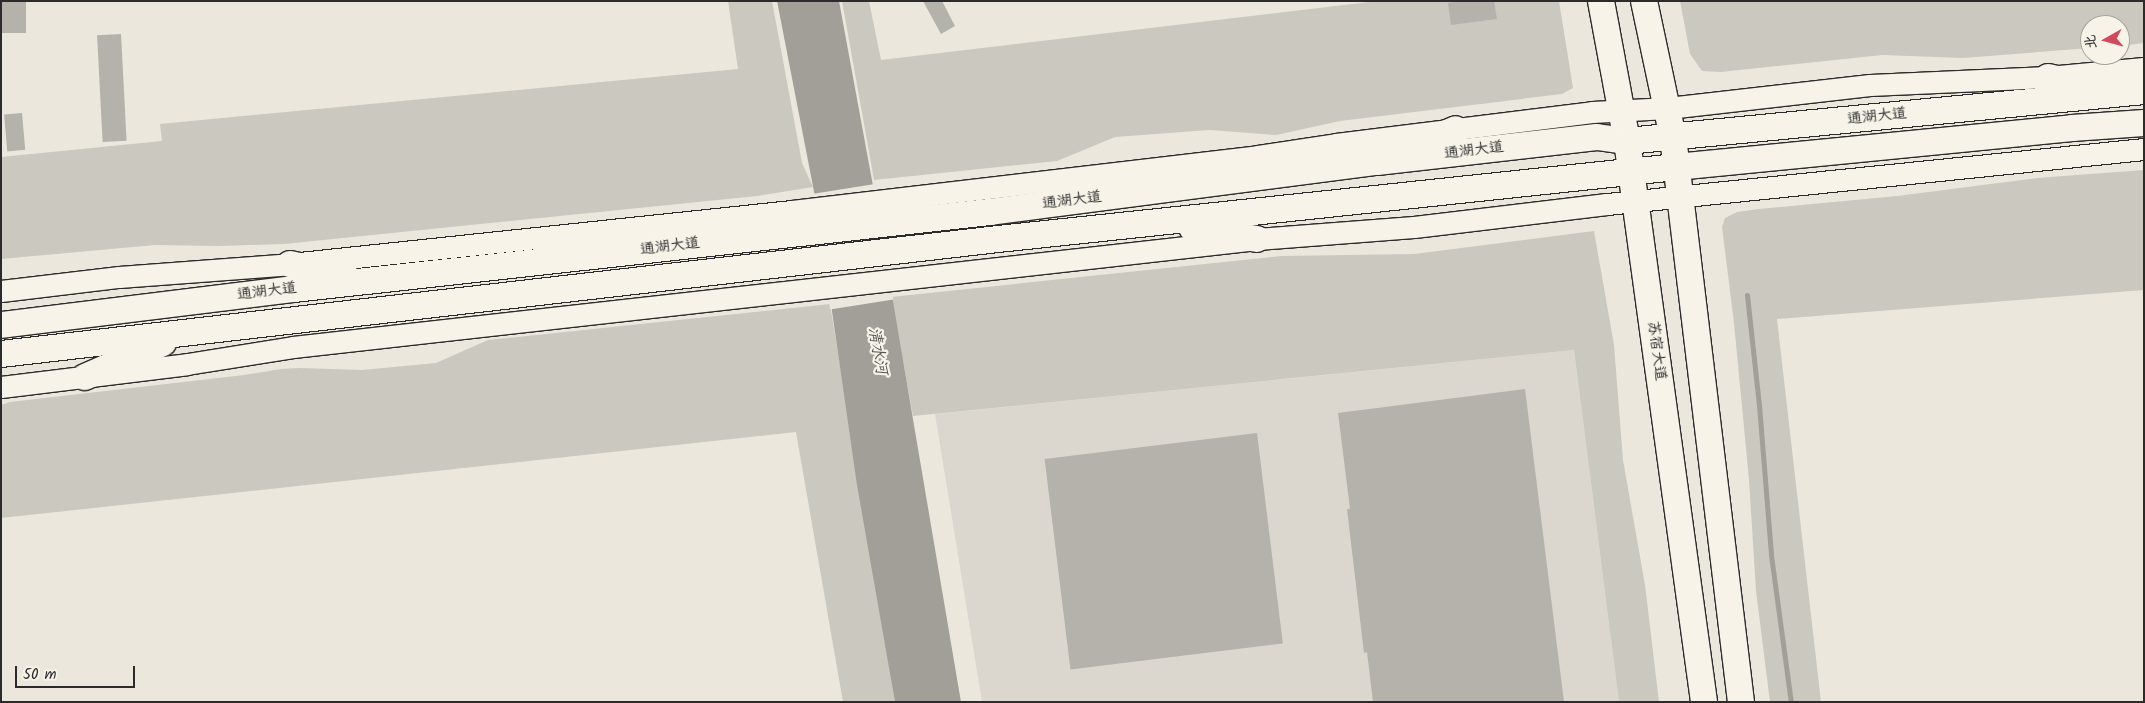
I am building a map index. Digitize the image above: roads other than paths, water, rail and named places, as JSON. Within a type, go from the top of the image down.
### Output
[{"type":"main road","name":"苏宿大道","points":[[1601,1],[1632,172],[1704,702]]},
{"type":"main road","points":[[1644,1],[1673,137],[1741,702]]},
{"type":"main road","points":[[2048,77],[2132,92]]},
{"type":"main road","name":"通湖大道","points":[[1,325],[371,280],[794,222],[987,200],[1377,162],[1596,137],[1627,141],[2132,92]]},
{"type":"main road","name":"通湖大道","points":[[1,354],[998,239],[1676,167],[2072,128],[2144,123]]},
{"type":"main road","points":[[1377,162],[1456,129]]},
{"type":"main road","points":[[1159,222],[1257,239]]},
{"type":"main road","points":[[290,264],[371,280]]},
{"type":"main road","points":[[86,377],[187,332]]},
{"type":"street","points":[[987,200],[1258,156],[1456,129],[1622,110],[1668,108],[1870,85],[2048,77],[2144,68]]},
{"type":"street","points":[[1,387],[187,364],[293,347],[1257,239],[1414,227],[1636,201],[2144,149]]},
{"type":"street","points":[[1,291],[119,277],[794,222]]},
{"type":"water","name":"清水河","points":[[777,1],[839,1],[878,213],[961,702],[895,702],[857,485],[817,207]]},
{"type":"waterway","points":[[1747,295],[1759,405],[1771,555],[1791,702]]}]
